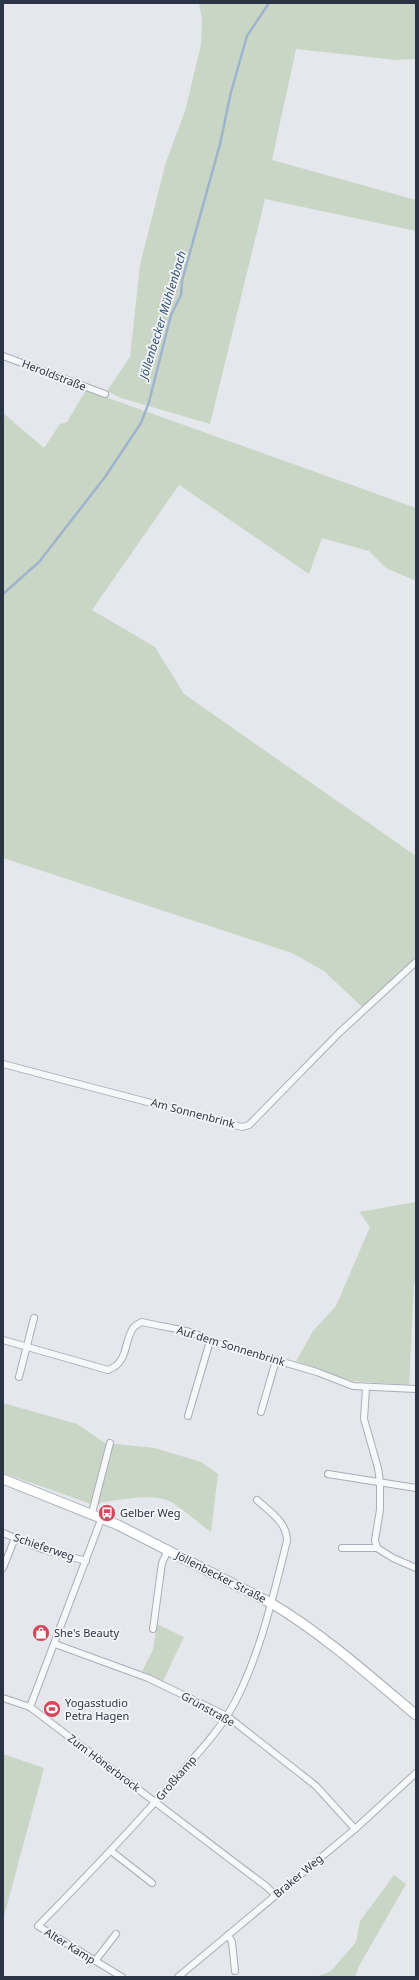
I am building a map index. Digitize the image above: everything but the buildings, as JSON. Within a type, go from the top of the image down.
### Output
[{"type":"main road","name":"Jöllenbecker Straße","points":[[3,1479],[92,1513],[272,1603],[293,1616],[371,1677],[416,1715]]},
{"type":"street","name":"Heroldstraße","points":[[3,356],[105,394]]},
{"type":"street","name":"Am Sonnenbrink","points":[[3,1064],[242,1127],[249,1125],[350,1024],[416,962]]},
{"type":"street","points":[[19,1377],[34,1318]]},
{"type":"street","name":"Auf dem Sonnenbrink","points":[[3,1340],[108,1370],[115,1368],[121,1362],[134,1327],[142,1322],[165,1328],[175,1328],[201,1336],[210,1341],[317,1372],[352,1386],[366,1388],[416,1389]]},
{"type":"street","points":[[188,1416],[210,1341]]},
{"type":"street","points":[[261,1412],[276,1360]]},
{"type":"street","points":[[366,1388],[364,1419],[378,1468],[380,1482],[380,1510],[375,1540],[377,1548]]},
{"type":"street","points":[[92,1513],[110,1443]]},
{"type":"street","points":[[328,1474],[416,1488]]},
{"type":"street","name":"Großkamp","points":[[38,1926],[156,1802],[204,1746],[236,1702],[257,1650],[272,1603],[287,1541],[287,1533],[277,1518],[257,1500]]},
{"type":"street","points":[[30,1707],[102,1518]]},
{"type":"street","name":"Schieferweg","points":[[3,1533],[42,1549],[86,1561]]},
{"type":"street","points":[[3,1568],[15,1538]]},
{"type":"street","points":[[342,1548],[377,1548],[393,1558],[416,1568]]},
{"type":"street","points":[[153,1629],[162,1563],[168,1550]]},
{"type":"street","name":"Grünstraße","points":[[55,1644],[148,1678],[227,1716],[316,1786],[355,1829]]},
{"type":"street","name":"Zum Hönerbrock","points":[[3,1698],[30,1707],[267,1887],[275,1895]]},
{"type":"street","name":"Braker Weg","points":[[178,1977],[355,1829],[416,1773]]},
{"type":"street","points":[[111,1851],[152,1884]]},
{"type":"street","name":"Alter Kamp","points":[[38,1926],[122,1977]]},
{"type":"street","points":[[95,1961],[116,1934]]},
{"type":"street","points":[[228,1935],[232,1942],[235,1971]]},
{"type":"green space","points":[[199,3],[416,3],[416,59],[396,60],[296,49],[272,160],[416,200],[416,231],[265,199],[210,424],[121,398],[107,391],[130,357],[140,265],[166,162],[185,111],[201,45],[202,19]]},
{"type":"green space","points":[[86,390],[416,508],[416,581],[386,568],[369,551],[322,538],[309,574],[179,485],[92,610],[155,647],[184,694],[416,856],[416,958],[363,1008],[324,971],[292,953],[3,858],[3,413],[44,448],[60,424],[67,422]]},
{"type":"green space","points":[[416,1202],[416,1282],[414,1283],[409,1385],[351,1381],[296,1361],[313,1331],[336,1306],[370,1227],[359,1212]]},
{"type":"green space","points":[[3,1403],[77,1424],[105,1443],[155,1448],[201,1462],[218,1474],[211,1532],[178,1506],[165,1500],[148,1497],[102,1502],[97,1506],[3,1473]]},
{"type":"green space","points":[[157,1624],[184,1637],[163,1681],[142,1671],[153,1650]]},
{"type":"green space","points":[[3,1754],[44,1768],[3,1920]]},
{"type":"green space","points":[[394,1875],[406,1884],[359,1966],[355,1977],[316,1977],[331,1971],[356,1942],[360,1921]]},
{"type":"waterway","name":"Jöllenbecker Mühlenbach","points":[[3,594],[39,562],[105,477],[141,423],[149,402],[171,315],[181,295],[182,281],[220,144],[231,92],[247,36],[269,3]]},
{"type":"place","name":"Gelber Weg","points":[[107,1513]]},
{"type":"place","name":"She's Beauty","points":[[41,1633]]},
{"type":"place","name":"Yogasstudio Petra Hagen","points":[[52,1709]]}]
